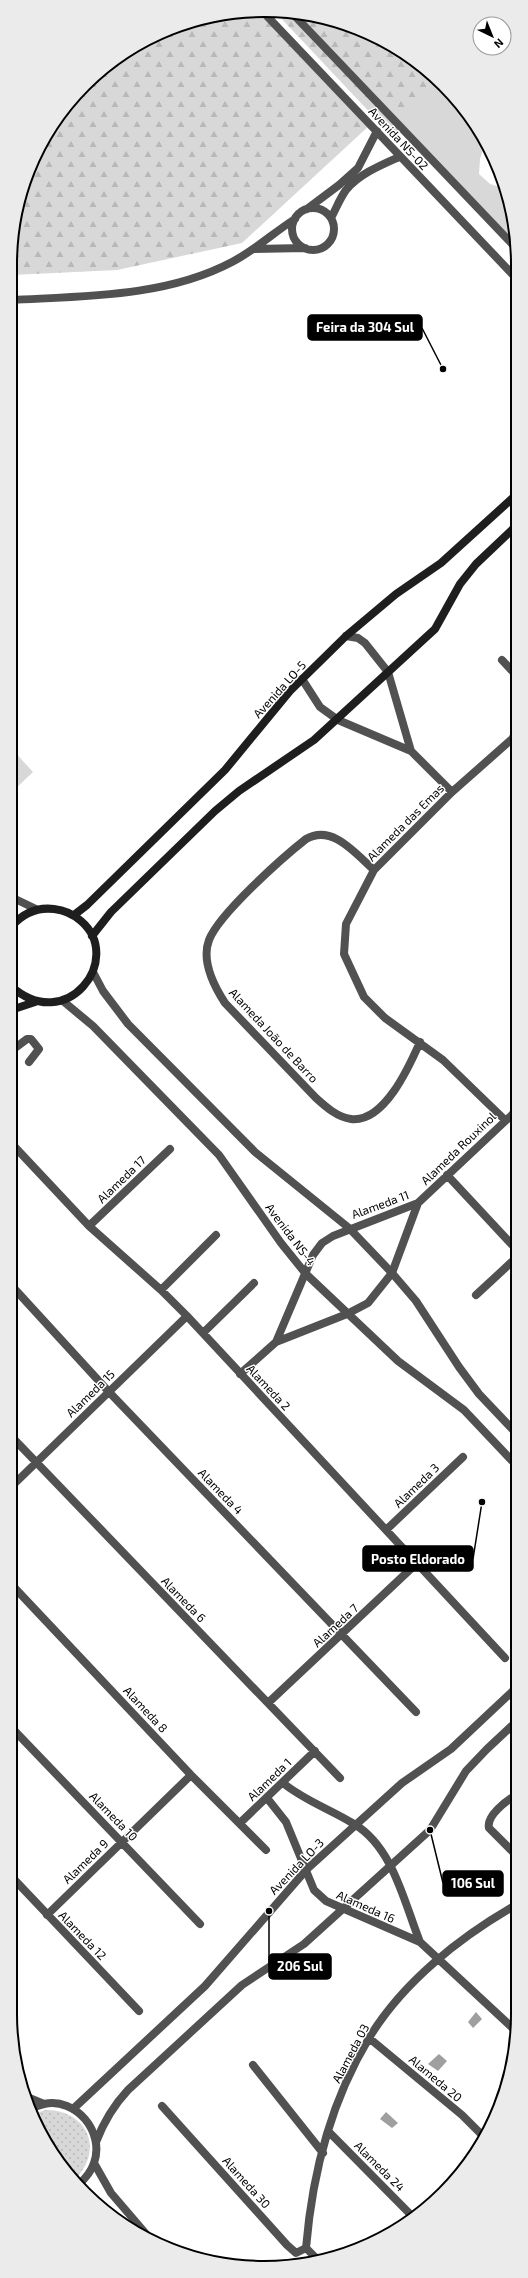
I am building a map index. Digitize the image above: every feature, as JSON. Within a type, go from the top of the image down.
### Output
[{"type":"main road","name":"Avenida LO-5","points":[[74,915],[88,905],[210,786],[302,679],[346,636],[396,594],[441,563],[511,500]]},
{"type":"main road","points":[[92,936],[111,912],[215,811],[239,791],[308,744],[338,720],[434,629],[460,584],[476,564],[511,531]]},
{"type":"main road","points":[[17,920],[36,909],[60,909],[74,915],[85,924],[92,936],[96,960],[93,972],[81,990],[63,1001],[52,1004],[35,1002],[21,996],[17,992]]},
{"type":"main road","points":[[17,1008],[35,1002]]},
{"type":"street","name":"Avenida NS-02","points":[[268,17],[377,131],[399,157],[511,273]]},
{"type":"street","name":"Avenida NS-02","points":[[298,19],[510,241]]},
{"type":"street","points":[[17,300],[124,293],[174,283],[207,273],[254,250],[339,185],[358,168],[377,131]]},
{"type":"street","points":[[330,218],[344,192],[355,182],[366,174],[399,157]]},
{"type":"street","points":[[254,250],[305,248],[318,250],[329,243],[334,230],[330,218],[322,210],[306,210]]},
{"type":"street","points":[[295,219],[293,227],[294,236],[298,243],[305,248]]},
{"type":"street","points":[[346,636],[358,638],[365,643],[388,672],[411,751]]},
{"type":"street","points":[[502,660],[511,670]]},
{"type":"street","points":[[302,679],[320,707],[338,720],[411,751],[452,792]]},
{"type":"street","name":"Alameda das Emas","points":[[505,1120],[458,1073],[420,1042],[385,1018],[364,997],[344,954],[346,924],[358,896],[374,870],[452,792],[511,742]]},
{"type":"street","name":"Alameda João de Barro","points":[[374,870],[353,850],[324,834],[315,834],[306,839],[232,909],[209,940],[207,954],[214,985],[225,1003],[316,1098],[329,1109],[351,1119],[364,1118],[379,1108],[395,1089],[407,1070],[420,1042]]},
{"type":"street","points":[[17,899],[36,909]]},
{"type":"street","points":[[93,972],[103,992],[128,1024],[255,1152],[349,1228],[392,1273],[416,1301],[459,1367],[479,1394],[511,1428]]},
{"type":"street","name":"Avenida NS-4","points":[[63,1001],[94,1026],[219,1155],[281,1243],[306,1274],[398,1361],[464,1410],[511,1460]]},
{"type":"street","points":[[17,1046],[27,1039],[31,1039],[39,1049],[29,1062]]},
{"type":"street","name":"Alameda Rouxinol","points":[[418,1203],[511,1115]]},
{"type":"street","name":"Alameda 2","points":[[17,1149],[89,1226],[161,1290],[187,1316],[505,1658]]},
{"type":"street","name":"Alameda 17","points":[[89,1226],[170,1149]]},
{"type":"street","points":[[447,1175],[511,1244]]},
{"type":"street","name":"Alameda 11","points":[[276,1342],[313,1255],[322,1243],[349,1228],[418,1203]]},
{"type":"street","name":"Alameda 11","points":[[240,1374],[276,1342],[347,1314],[368,1303],[392,1273],[418,1203]]},
{"type":"street","points":[[161,1290],[216,1236]]},
{"type":"street","points":[[476,1294],[511,1262]]},
{"type":"street","points":[[202,1333],[254,1283]]},
{"type":"street","name":"Alameda 4","points":[[17,1292],[109,1392],[416,1712]]},
{"type":"street","name":"Alameda 15","points":[[17,1481],[187,1316]]},
{"type":"street","name":"Alameda 6","points":[[17,1442],[340,1778]]},
{"type":"street","name":"Alameda 3","points":[[386,1530],[463,1457]]},
{"type":"street","name":"Alameda 7","points":[[268,1703],[343,1635],[418,1563]]},
{"type":"street","name":"Alameda 8","points":[[17,1591],[191,1775],[266,1850]]},
{"type":"street","name":"Avenida LO-3","points":[[73,2108],[205,1986],[307,1869],[402,1783],[451,1749],[511,1693]]},
{"type":"street","points":[[82,2181],[87,2177],[94,2163],[96,2142],[104,2120],[112,2107],[128,2090],[242,1985],[304,1944],[430,1830],[466,1771],[486,1749],[511,1726]]},
{"type":"street","name":"Alameda 10","points":[[17,1733],[200,1924]]},
{"type":"street","name":"Alameda 1","points":[[240,1823],[315,1751]]},
{"type":"street","name":"Alameda 9","points":[[47,1915],[191,1775]]},
{"type":"street","name":"Alameda 16","points":[[283,1783],[298,1795],[355,1824],[384,1852],[420,1942]]},
{"type":"street","name":"Alameda 16","points":[[267,1798],[286,1822],[307,1869],[314,1890],[326,1901],[420,1942],[510,2026]]},
{"type":"street","points":[[511,1799],[490,1817],[488,1823],[488,1828],[511,1850]]},
{"type":"street","name":"Alameda 12","points":[[17,1886],[139,2011]]},
{"type":"street","name":"Alameda 03","points":[[306,2248],[309,2213],[328,2131],[344,2088],[369,2038],[392,2007],[438,1960],[476,1930],[511,1908]]},
{"type":"street","name":"Alameda 20","points":[[369,2038],[462,2115],[480,2133]]},
{"type":"street","points":[[253,2065],[323,2152]]},
{"type":"street","points":[[32,2100],[44,2104]]},
{"type":"street","points":[[35,2107],[44,2104],[59,2104],[73,2108],[84,2117],[92,2129],[96,2142]]},
{"type":"street","name":"Alameda 30","points":[[162,2106],[287,2245],[296,2253],[306,2248]]},
{"type":"street","name":"Alameda 24","points":[[328,2131],[409,2213]]},
{"type":"street","points":[[94,2163],[111,2193],[142,2229]]},
{"type":"street","points":[[306,2248],[314,2256]]},
{"type":"green space","points":[[268,17],[371,124],[242,243],[117,270],[17,275],[19,232],[25,200],[36,169],[50,140],[68,114],[89,89],[114,68],[155,42],[200,25],[232,19]]},
{"type":"green space","points":[[281,18],[296,19],[328,25],[373,42],[388,50],[414,68],[439,89],[441,91],[393,137]]},
{"type":"green space","points":[[436,87],[439,89],[460,114],[483,149],[480,159],[479,174],[490,184],[499,187],[503,200],[509,238],[400,122]]},
{"type":"green space","points":[[17,754],[33,772],[17,787]]},
{"type":"green space","points":[[45,2110],[60,2112],[72,2117],[82,2125],[88,2135],[90,2146],[88,2158],[83,2170],[77,2176],[50,2138],[38,2113]]},
{"type":"shaded area","points":[[476,2012],[482,2019],[473,2028],[468,2022]]},
{"type":"shaded area","points":[[439,2054],[447,2061],[438,2071],[428,2064]]},
{"type":"shaded area","points":[[386,2112],[398,2123],[392,2128],[380,2119]]},
{"type":"place","name":"Feira da 304 Sul","points":[[443,369]]},
{"type":"place","name":"Posto Eldorado","points":[[482,1502]]},
{"type":"place","name":"106 Sul","points":[[430,1830]]},
{"type":"place","name":"206 Sul","points":[[269,1911]]}]
